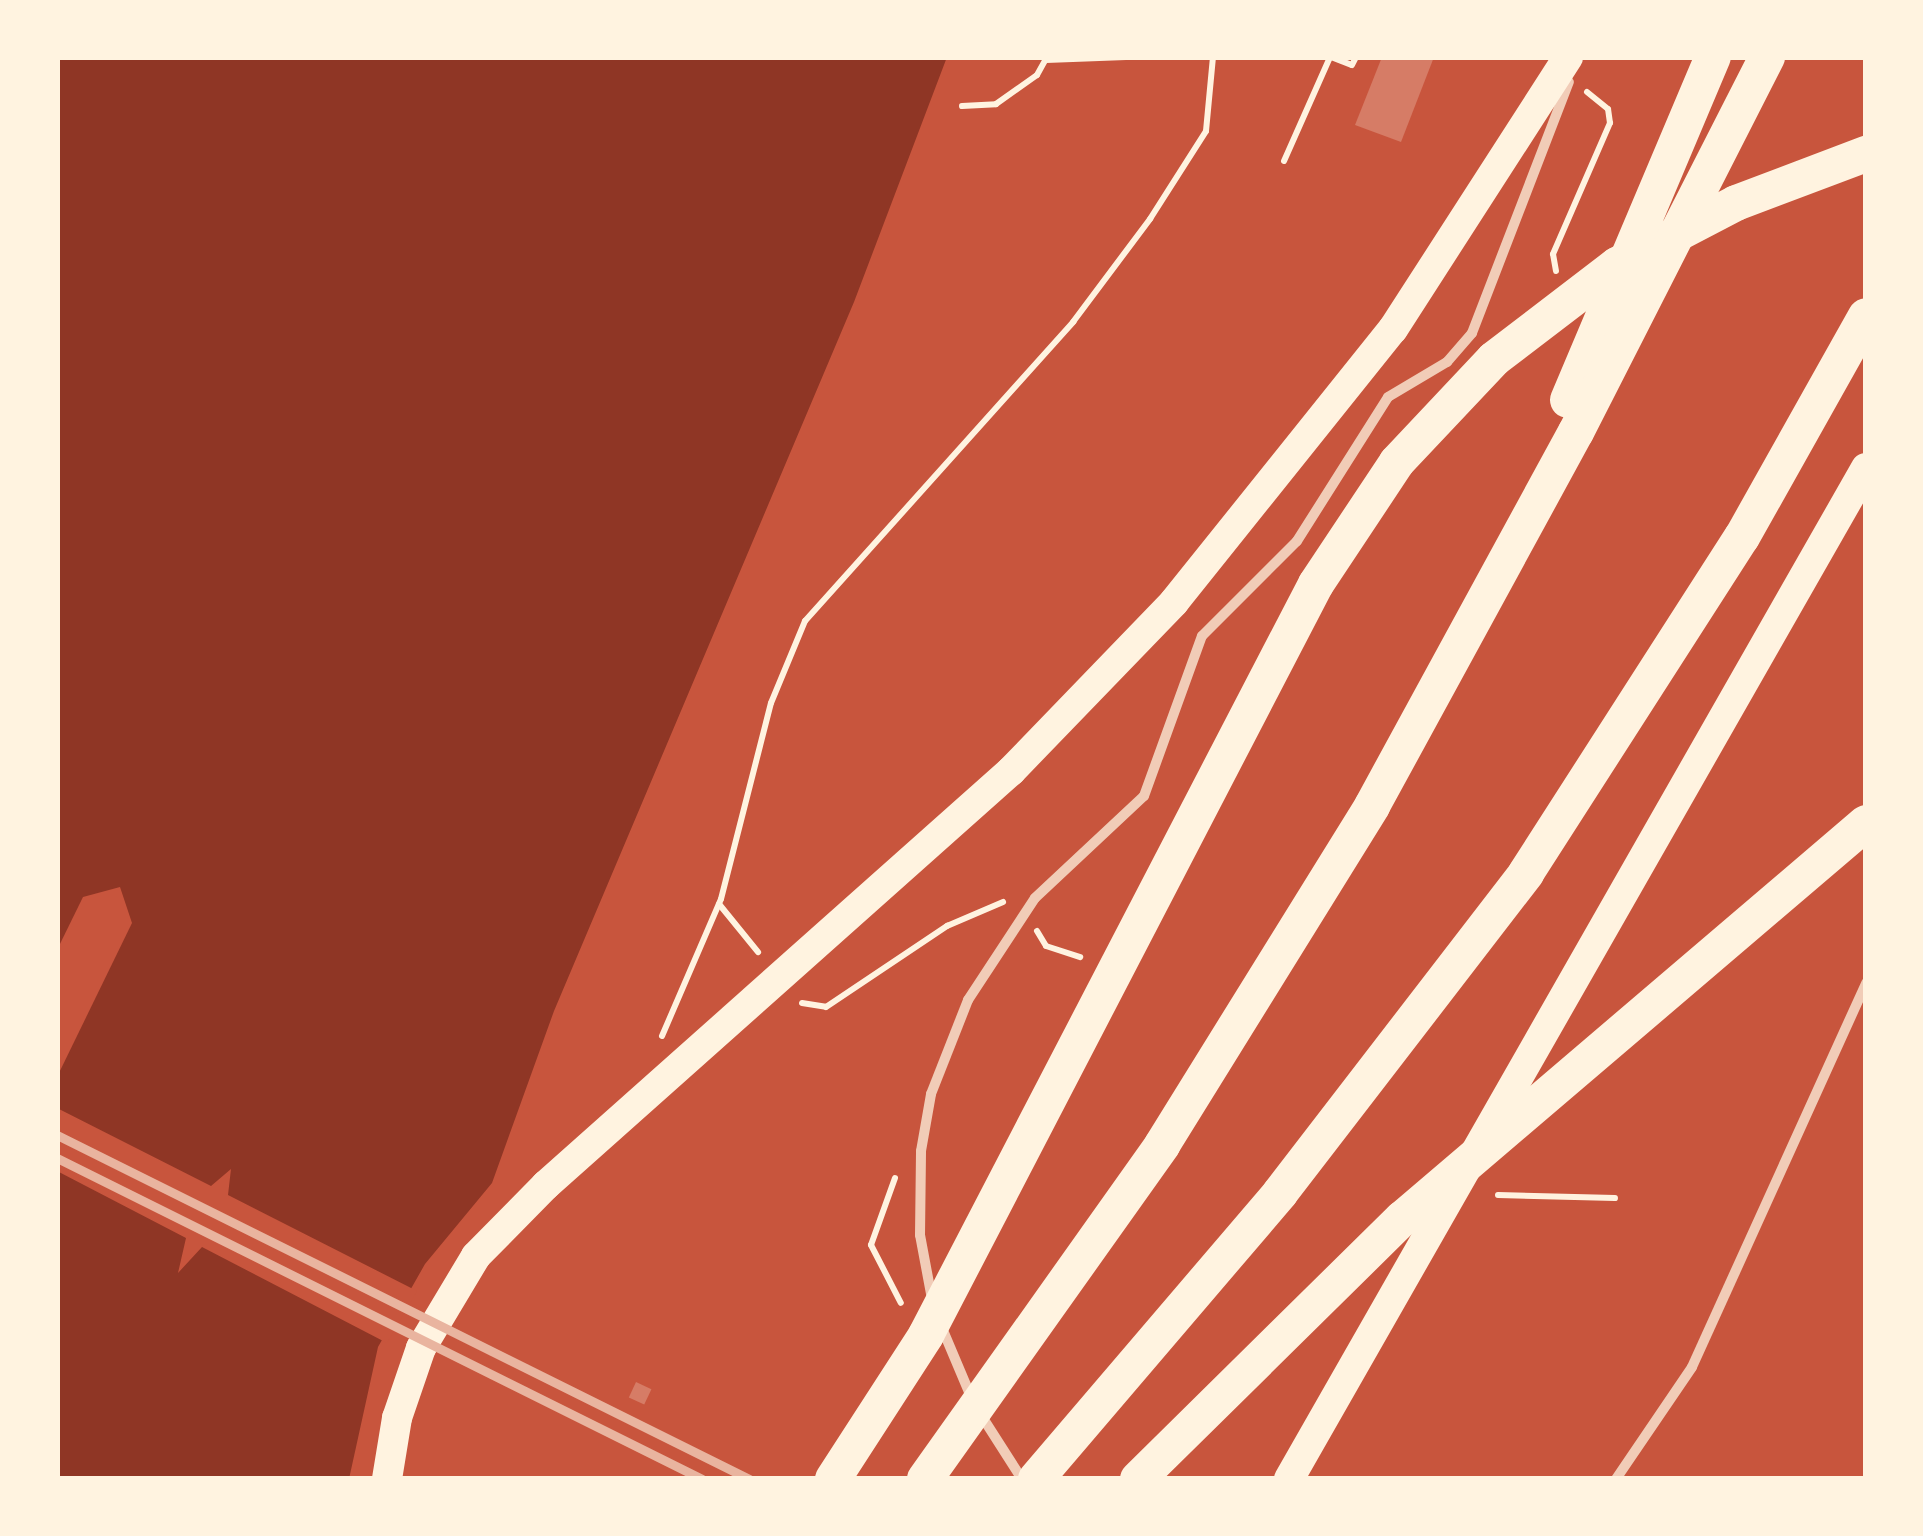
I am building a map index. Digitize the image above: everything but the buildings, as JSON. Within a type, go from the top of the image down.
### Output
[{"type":"highway","points":[[1473,624],[1713,57]]},
{"type":"highway","points":[[926,1479],[1235,1034],[1473,624],[1767,57]]},
{"type":"highway","points":[[833,1479],[926,1335],[1316,584],[1397,462],[1494,359],[1617,265],[1736,203],[1866,154]]},
{"type":"highway","points":[[1036,1479],[1280,1193],[1526,873],[1742,537],[1866,316]]},
{"type":"highway","points":[[1138,1479],[1402,1220],[1866,823]]},
{"type":"main road","points":[[387,1479],[422,1348],[476,1256],[1011,771],[1149,630],[1268,494],[1381,346],[1568,70]]},
{"type":"main road","points":[[1289,1479],[1866,468]]},
{"type":"street","points":[[1022,1479],[954,1363],[932,1299],[918,1179],[927,1110],[953,1030],[1035,898],[1144,796],[1202,636],[1297,541],[1388,397],[1447,362],[1472,333],[1568,70]]},
{"type":"street","points":[[1616,1479],[1692,1367],[1866,982]]},
{"type":"path","points":[[962,106],[996,104],[1047,59],[1126,57]]},
{"type":"path","points":[[1172,57],[1230,57]]},
{"type":"path","points":[[1284,160],[1331,57],[1352,65],[1355,57]]},
{"type":"path","points":[[652,1048],[694,974],[718,904],[771,703],[805,621],[1073,322],[1150,219],[1206,131],[1213,58]]},
{"type":"path","points":[[1561,276],[1553,254],[1610,120],[1603,102],[1568,70]]},
{"type":"path","points":[[792,992],[809,1010],[826,1006],[946,926],[1012,898],[1035,898]]},
{"type":"path","points":[[718,904],[758,952]]},
{"type":"path","points":[[1498,1195],[1615,1198]]},
{"type":"shaded area","points":[[57,57],[947,57],[854,302],[554,1011],[492,1183],[425,1264],[378,1347],[349,1479],[57,1479]]},
{"type":"pier","points":[[120,887],[132,923],[57,1077],[57,950],[83,897]]},
{"type":"pier","points":[[57,1108],[211,1186],[231,1169],[228,1195],[417,1291],[387,1343],[202,1247],[178,1273],[186,1238],[57,1171]]},
{"type":"railway","points":[[57,1135],[749,1479]]},
{"type":"railway","points":[[57,1158],[702,1479]]}]
